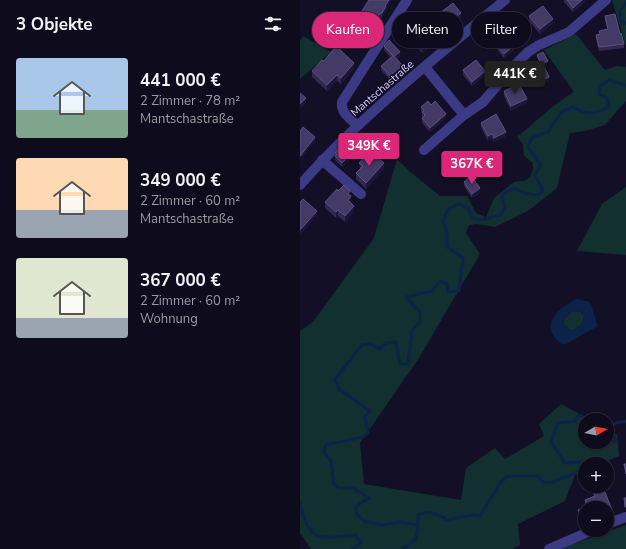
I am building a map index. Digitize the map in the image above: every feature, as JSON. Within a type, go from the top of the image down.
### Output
[{"type":"street","points":[[357,125],[342,110],[342,102],[406,0]]},
{"type":"street","name":"Mantschastraße","points":[[300,185],[322,160],[357,125],[505,0]]},
{"type":"street","points":[[424,150],[464,115],[483,102],[528,52],[539,45],[569,32],[606,0]]},
{"type":"street","points":[[425,67],[464,115]]},
{"type":"street","points":[[322,160],[361,194]]},
{"type":"street","points":[[614,521],[626,517]]},
{"type":"street","points":[[549,549],[578,536]]},
{"type":"green space","points":[[612,0],[626,0],[626,46]]},
{"type":"green space","points":[[576,34],[605,70],[617,66],[626,67],[626,101],[605,125],[585,131],[570,133],[557,188],[528,211],[495,227],[477,224],[469,225],[466,233],[480,254],[419,358],[360,443],[364,484],[461,500],[466,468],[495,448],[505,459],[544,436],[539,424],[561,404],[578,413],[578,449],[614,449],[614,432],[617,434],[619,456],[614,458],[614,457],[578,457],[578,474],[575,475],[565,501],[518,524],[520,545],[512,549],[311,549],[300,533],[300,331],[313,322],[374,238],[397,159],[440,196],[467,196],[476,213],[486,217],[494,198],[514,182],[524,181],[530,177],[533,169],[532,162],[524,156],[523,144],[517,137],[574,92],[544,50]]},
{"type":"green space","points":[[303,36],[312,41],[312,48],[324,48],[331,52],[300,79],[300,41]]},
{"type":"green space","points":[[626,187],[626,255],[577,251],[602,204]]},
{"type":"green space","points":[[573,311],[581,312],[584,316],[581,325],[572,330],[564,325],[564,319]]},
{"type":"green space","points":[[626,525],[626,549],[562,549],[593,537],[614,537],[614,529]]},
{"type":"water","points":[[577,299],[590,302],[598,326],[566,344],[561,344],[553,335],[551,323],[556,313]],"holes":[[[573,311],[581,312],[584,316],[583,322],[579,327],[572,330],[564,325],[564,319]]]},
{"type":"building","points":[[369,0],[389,0],[383,12],[361,12]]},
{"type":"building","points":[[567,0],[582,0],[573,8]]},
{"type":"building","points":[[453,3],[460,12],[441,12]]},
{"type":"building","points":[[543,6],[553,19],[540,29],[531,18],[531,15]]},
{"type":"building","points":[[615,14],[624,44],[599,47],[596,35],[600,34],[599,31],[608,29],[605,16]]},
{"type":"building","points":[[389,40],[392,43],[392,48],[396,48],[400,52],[394,56],[402,65],[390,76],[381,66],[393,56],[384,46]]},
{"type":"building","points":[[334,48],[338,48],[354,63],[341,78],[337,75],[327,85],[312,71],[322,60],[324,61]]},
{"type":"building","points":[[499,48],[511,48],[504,54]]},
{"type":"building","points":[[543,52],[548,61],[541,64],[537,55]]},
{"type":"building","points":[[476,60],[485,71],[472,82],[463,70]]},
{"type":"building","points":[[543,64],[549,77],[535,83],[529,71]]},
{"type":"building","points":[[519,84],[527,99],[511,106],[504,91]]},
{"type":"building","points":[[300,93],[306,98],[300,104]]},
{"type":"building","points":[[428,101],[431,105],[435,101],[446,114],[430,128],[422,118],[425,115],[422,112],[424,111],[421,107]]},
{"type":"building","points":[[496,114],[506,132],[494,138],[492,134],[488,136],[481,123]]},
{"type":"building","points":[[303,127],[315,137],[300,156],[300,131]]},
{"type":"building","points":[[342,146],[351,154],[342,163],[335,156],[337,155],[335,153]]},
{"type":"building","points":[[374,154],[384,163],[366,183],[356,173],[363,166],[359,163],[366,155],[370,158]]},
{"type":"building","points":[[471,176],[480,188],[472,194],[464,182]]},
{"type":"building","points":[[344,185],[350,191],[348,194],[351,196],[348,200],[354,206],[345,216],[338,210],[336,212],[325,202],[337,189],[338,191]]},
{"type":"building","points":[[303,199],[317,211],[300,230],[300,202]]},
{"type":"building","points":[[594,493],[605,493],[608,501],[585,501],[595,496]]},
{"type":"building","points":[[624,498],[626,498],[626,507],[625,507]]},
{"type":"waterway","points":[[626,2],[620,11],[621,21],[626,23]]},
{"type":"waterway","points":[[402,549],[416,539],[418,525],[399,522],[381,525],[364,521],[356,513],[356,506],[369,498],[353,488],[339,488],[334,485],[331,461],[324,452],[326,445],[363,437],[368,433],[365,416],[370,411],[339,389],[335,379],[362,345],[371,344],[379,349],[386,343],[396,342],[400,364],[408,364],[412,330],[420,322],[420,312],[406,297],[432,291],[440,281],[447,284],[448,292],[459,291],[463,258],[447,247],[447,231],[443,221],[448,209],[459,204],[468,208],[473,218],[480,220],[500,215],[505,208],[502,195],[514,188],[523,193],[538,195],[543,191],[535,175],[541,165],[528,147],[532,138],[549,131],[561,112],[573,107],[587,113],[600,111],[609,107],[607,98],[599,94],[600,86],[610,80],[626,85]]},
{"type":"waterway","points":[[418,525],[418,515],[422,513],[436,514],[447,520],[472,515],[480,516],[500,483],[508,476],[538,476],[543,482],[550,483],[584,470],[584,462],[565,463],[551,442],[558,423],[575,421],[578,416]]},
{"type":"waterway","points":[[614,424],[626,422]]},
{"type":"waterway","points":[[614,435],[614,441]]},
{"type":"waterway","points":[[300,502],[303,515],[311,531],[324,537],[355,535],[361,543],[353,549]]}]
